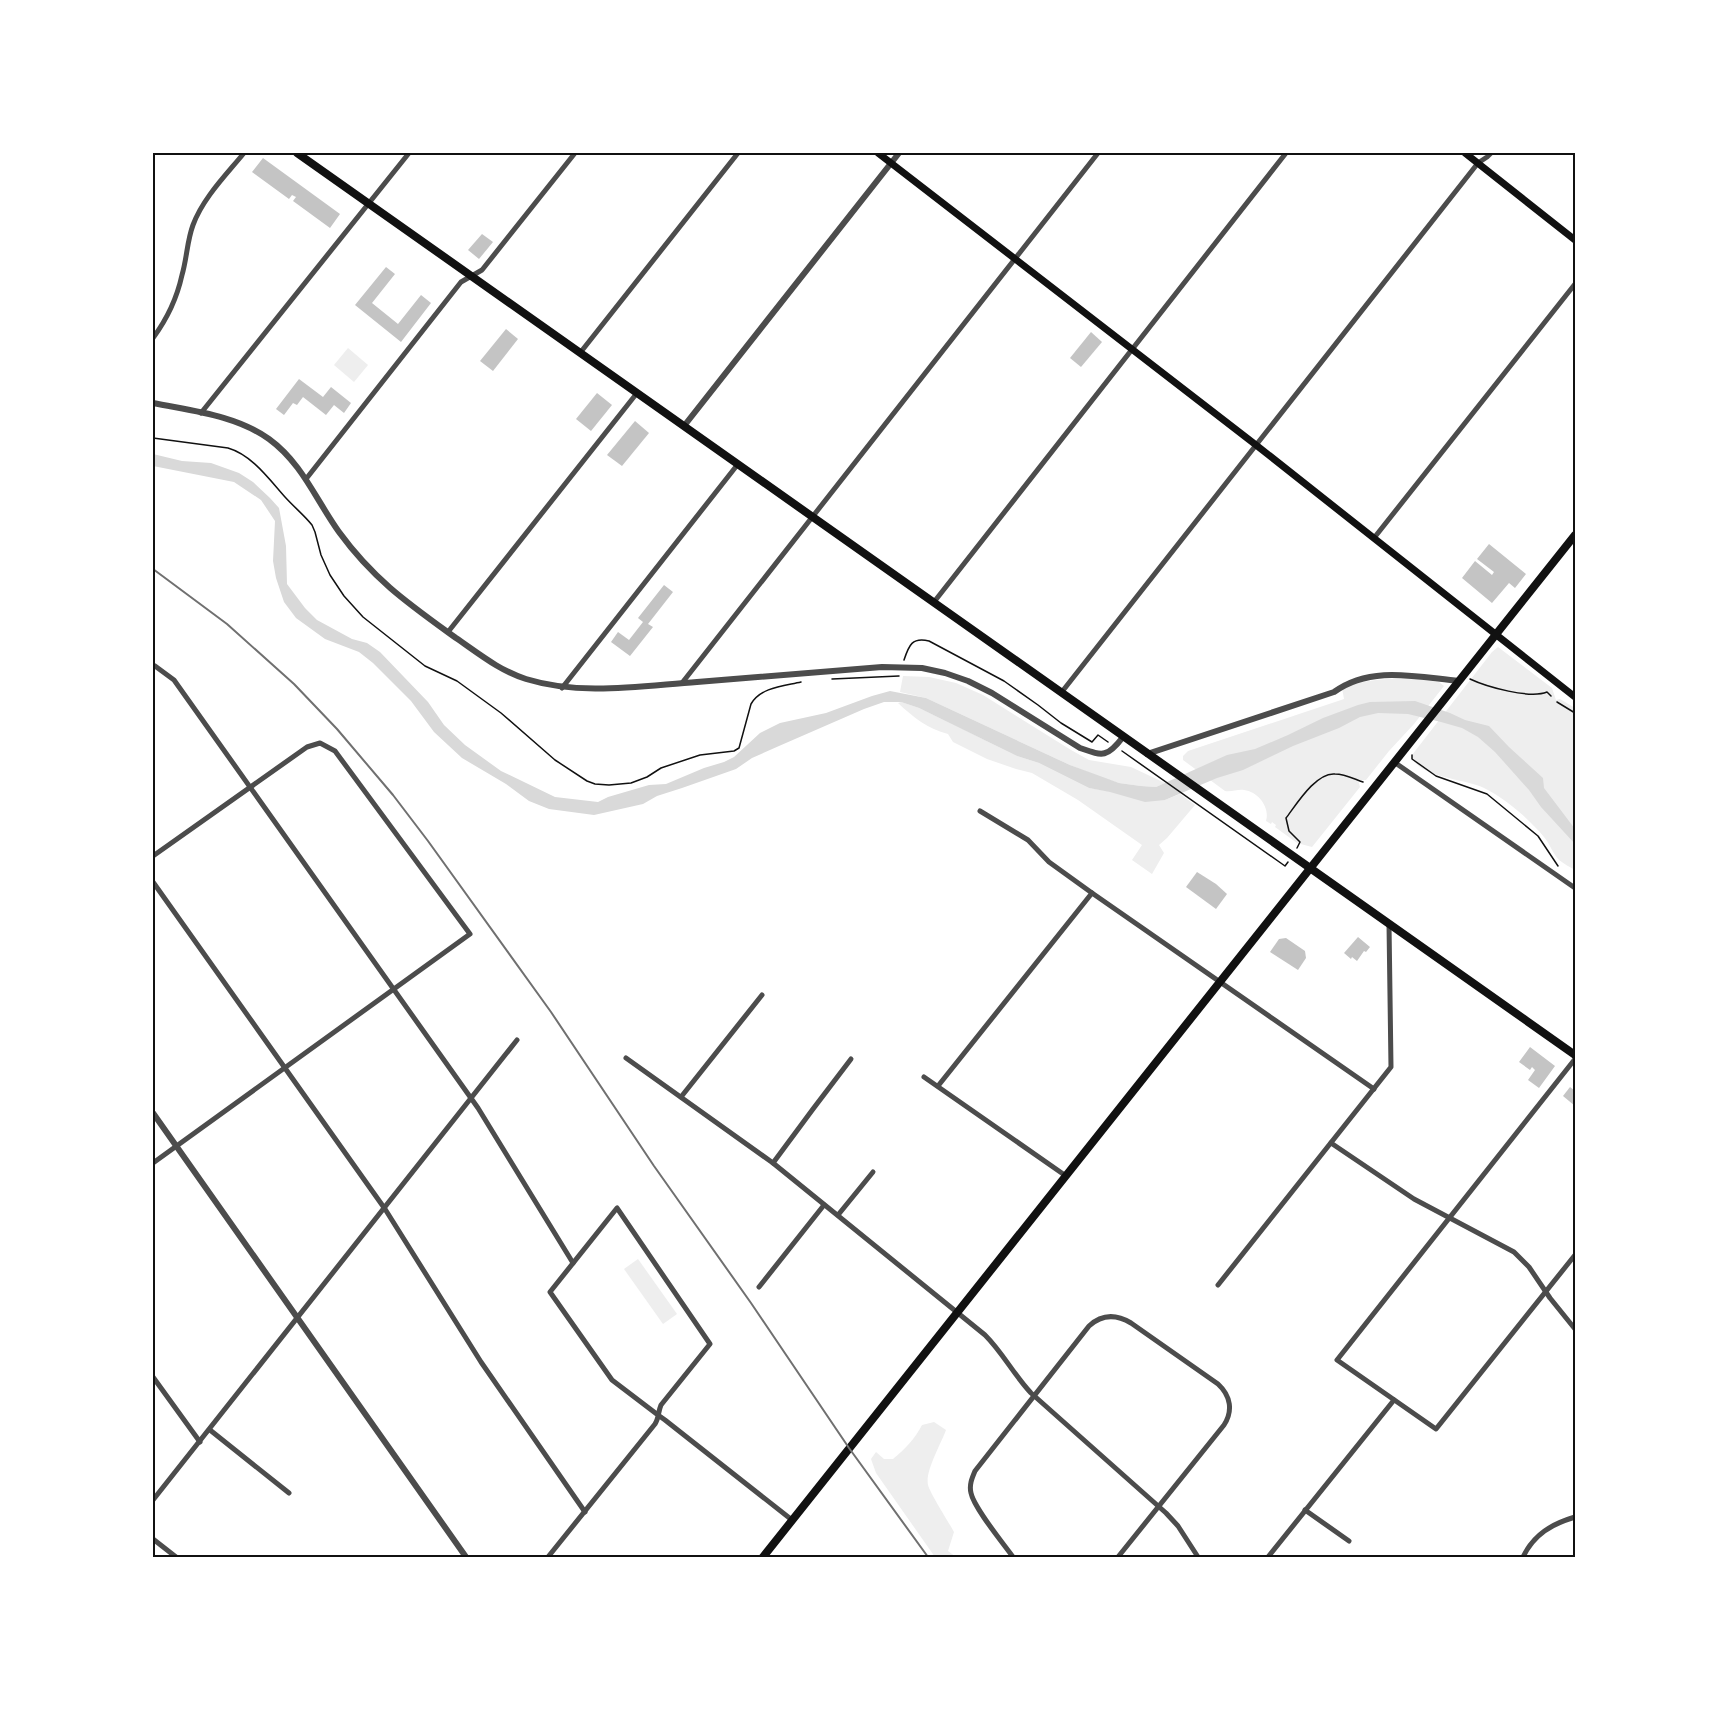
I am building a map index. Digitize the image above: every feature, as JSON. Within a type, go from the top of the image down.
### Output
[{"type":"main road","points":[[297,153],[1575,1057]]},
{"type":"main road","points":[[878,153],[1016,258],[1575,696]]},
{"type":"main road","points":[[1466,153],[1478,159],[1575,240]]},
{"type":"main road","points":[[763,1557],[1310,869],[1397,764],[1446,696],[1574,539]]},
{"type":"street","points":[[153,338],[177,294],[190,234],[199,212],[244,153]]},
{"type":"street","points":[[201,413],[409,153]]},
{"type":"street","points":[[306,478],[461,282],[482,270],[575,153]]},
{"type":"street","points":[[580,352],[738,153]]},
{"type":"street","points":[[684,426],[899,153]]},
{"type":"street","points":[[682,683],[1098,153]]},
{"type":"street","points":[[934,602],[1286,153]]},
{"type":"street","points":[[1062,693],[1478,159],[1488,157],[1491,153]]},
{"type":"street","points":[[1374,538],[1575,284]]},
{"type":"street","points":[[448,632],[637,393]]},
{"type":"street","points":[[153,403],[239,423],[268,439],[289,457],[306,478],[338,530],[366,566],[397,595],[487,660],[529,680],[562,688],[625,687],[882,667],[918,668],[941,672],[968,681],[992,693],[1080,748],[1094,753],[1103,755],[1108,753],[1123,737]]},
{"type":"street","points":[[562,688],[738,464]]},
{"type":"street","points":[[155,666],[174,680],[472,1100],[573,1263]]},
{"type":"street","points":[[1147,754],[1334,692],[1345,684],[1368,677],[1408,675],[1459,681]]},
{"type":"street","points":[[153,856],[312,744],[320,743],[335,751],[470,934],[153,1163]]},
{"type":"street","points":[[1397,764],[1575,888]]},
{"type":"street","points":[[980,812],[1028,840],[1049,862],[1092,893],[1374,1089]]},
{"type":"street","points":[[153,882],[385,1209],[481,1362],[585,1512]]},
{"type":"street","points":[[938,1086],[1092,893]]},
{"type":"street","points":[[1218,1285],[1391,1067],[1389,924]]},
{"type":"street","points":[[681,1097],[762,995]]},
{"type":"street","points":[[153,1500],[472,1100],[517,1040]]},
{"type":"street","points":[[1575,1057],[1337,1360],[1437,1429],[1575,1255]]},
{"type":"street","points":[[626,1058],[773,1163],[990,1339],[1021,1382],[1159,1506],[1178,1526],[1198,1557]]},
{"type":"street","points":[[773,1163],[851,1059]]},
{"type":"street","points":[[924,1077],[1066,1176]]},
{"type":"street","points":[[153,1113],[466,1557]]},
{"type":"street","points":[[1331,1143],[1396,1187],[1514,1252],[1522,1259],[1575,1329]]},
{"type":"street","points":[[838,1215],[873,1172]]},
{"type":"street","points":[[759,1287],[824,1205]]},
{"type":"street","points":[[548,1557],[656,1424],[658,1415],[661,1406],[710,1344],[617,1208],[550,1292],[612,1380],[658,1415],[792,1520]]},
{"type":"street","points":[[1013,1557],[975,1503],[971,1492],[971,1481],[975,1471],[1089,1326],[1106,1316],[1117,1316],[1131,1323],[1221,1387],[1226,1393],[1230,1411],[1226,1422],[1118,1557]]},
{"type":"street","points":[[153,1377],[200,1442]]},
{"type":"street","points":[[1268,1557],[1394,1400]]},
{"type":"street","points":[[210,1430],[289,1493]]},
{"type":"street","points":[[1305,1510],[1349,1541]]},
{"type":"street","points":[[1523,1557],[1533,1541],[1545,1530],[1575,1517]]},
{"type":"street","points":[[153,1539],[176,1557]]},
{"type":"path","points":[[153,438],[228,448],[246,456],[312,525],[330,575],[344,596],[363,617],[425,666],[457,681],[501,713],[555,760],[595,784],[631,783],[661,768],[700,755],[734,751],[739,748],[754,698],[760,693],[806,680]]},
{"type":"path","points":[[829,679],[900,676],[911,643],[921,639],[957,655],[1004,681],[1060,723],[1092,742],[1098,735],[1105,740]]},
{"type":"path","points":[[1470,679],[1488,686],[1532,695],[1547,692],[1551,696]]},
{"type":"path","points":[[1557,702],[1575,713]]},
{"type":"path","points":[[1397,764],[1411,752],[1412,759],[1436,776],[1487,794],[1538,836],[1559,868]]},
{"type":"path","points":[[1128,754],[1285,866]]},
{"type":"path","points":[[1300,842],[1289,831],[1286,818],[1319,779],[1334,773],[1364,782]]},
{"type":"shaded area","points":[[348,348],[368,365],[354,382],[334,365]]},
{"type":"shaded area","points":[[153,454],[182,461],[211,463],[239,473],[253,482],[279,508],[286,546],[287,584],[305,608],[317,620],[352,639],[367,643],[380,652],[428,702],[444,725],[465,745],[501,771],[555,797],[598,802],[649,785],[666,784],[734,757],[760,733],[780,723],[826,713],[890,691],[926,698],[1070,765],[1119,783],[1156,787],[1227,755],[1255,749],[1358,705],[1370,702],[1415,701],[1465,720],[1489,726],[1543,778],[1544,788],[1575,829],[1575,844],[1495,752],[1478,737],[1462,728],[1408,714],[1378,713],[1360,717],[1243,770],[1217,778],[1165,800],[1145,802],[1089,788],[919,708],[901,702],[884,702],[752,758],[736,769],[657,796],[643,804],[594,815],[549,809],[529,801],[506,784],[462,758],[434,732],[411,701],[373,663],[359,652],[325,639],[296,618],[284,602],[276,578],[273,561],[275,521],[261,500],[234,482],[153,466]]},
{"type":"shaded area","points":[[1498,647],[1552,688],[1556,700],[1560,699],[1575,708],[1575,870],[1559,860],[1538,830],[1500,797],[1476,785],[1431,773],[1415,762],[1412,755]]},
{"type":"shaded area","points":[[903,676],[929,677],[956,683],[983,695],[1089,760],[1131,767],[1165,783],[1156,787],[1119,783],[1070,765],[926,698],[900,692]]},
{"type":"shaded area","points":[[1410,678],[1439,682],[1444,686],[1366,780],[1358,780],[1360,787],[1312,847],[1297,843],[1275,827],[1276,825],[1272,822],[1271,824],[1266,821],[1265,806],[1259,797],[1244,790],[1225,791],[1183,760],[1183,756],[1188,751],[1344,699],[1342,688],[1368,681]]},
{"type":"shaded area","points":[[898,703],[919,708],[1089,788],[1165,800],[1180,794],[1195,805],[1159,845],[1164,853],[1152,874],[1132,860],[1142,845],[1078,800],[1032,773],[987,759],[953,742],[948,734],[927,726],[915,718]]},
{"type":"shaded area","points":[[638,1259],[677,1314],[663,1324],[624,1269]]},
{"type":"shaded area","points":[[934,1422],[946,1430],[931,1465],[928,1485],[954,1532],[948,1551],[956,1557],[935,1557],[876,1473],[871,1459],[876,1452],[884,1459],[893,1459],[909,1444],[922,1425]]},
{"type":"building","points":[[263,158],[340,214],[330,228],[293,201],[296,197],[292,195],[289,199],[252,172]]},
{"type":"building","points":[[482,234],[493,242],[479,259],[468,250]]},
{"type":"building","points":[[386,267],[395,274],[372,303],[398,324],[421,295],[431,303],[401,342],[355,305]]},
{"type":"building","points":[[506,329],[518,339],[493,371],[480,361]]},
{"type":"building","points":[[1091,332],[1102,342],[1081,367],[1070,358]]},
{"type":"building","points":[[299,379],[323,397],[331,387],[351,403],[344,413],[334,405],[326,415],[303,397],[297,405],[293,403],[284,415],[276,409]]},
{"type":"building","points":[[597,393],[612,405],[591,431],[576,419]]},
{"type":"building","points":[[635,421],[649,433],[622,466],[607,455]]},
{"type":"building","points":[[1489,544],[1526,574],[1515,588],[1509,583],[1492,603],[1462,578],[1475,561],[1492,575],[1494,572],[1477,559]]},
{"type":"building","points":[[664,585],[673,592],[648,624],[653,627],[630,656],[611,642],[618,632],[629,640],[643,622],[638,618]]},
{"type":"building","points":[[1197,872],[1227,894],[1216,909],[1186,887]]},
{"type":"building","points":[[1358,937],[1370,947],[1357,961],[1344,953]]},
{"type":"building","points":[[1286,938],[1305,951],[1306,958],[1298,970],[1270,952],[1279,939]]},
{"type":"building","points":[[1530,1047],[1555,1066],[1539,1088],[1528,1080],[1535,1070],[1532,1067],[1530,1070],[1519,1062]]},
{"type":"building","points":[[1570,1087],[1575,1091],[1575,1106],[1563,1096]]},
{"type":"railway","points":[[153,569],[227,624],[294,684],[337,729],[393,795],[551,1012],[654,1166],[751,1303],[849,1448],[928,1557]]}]
